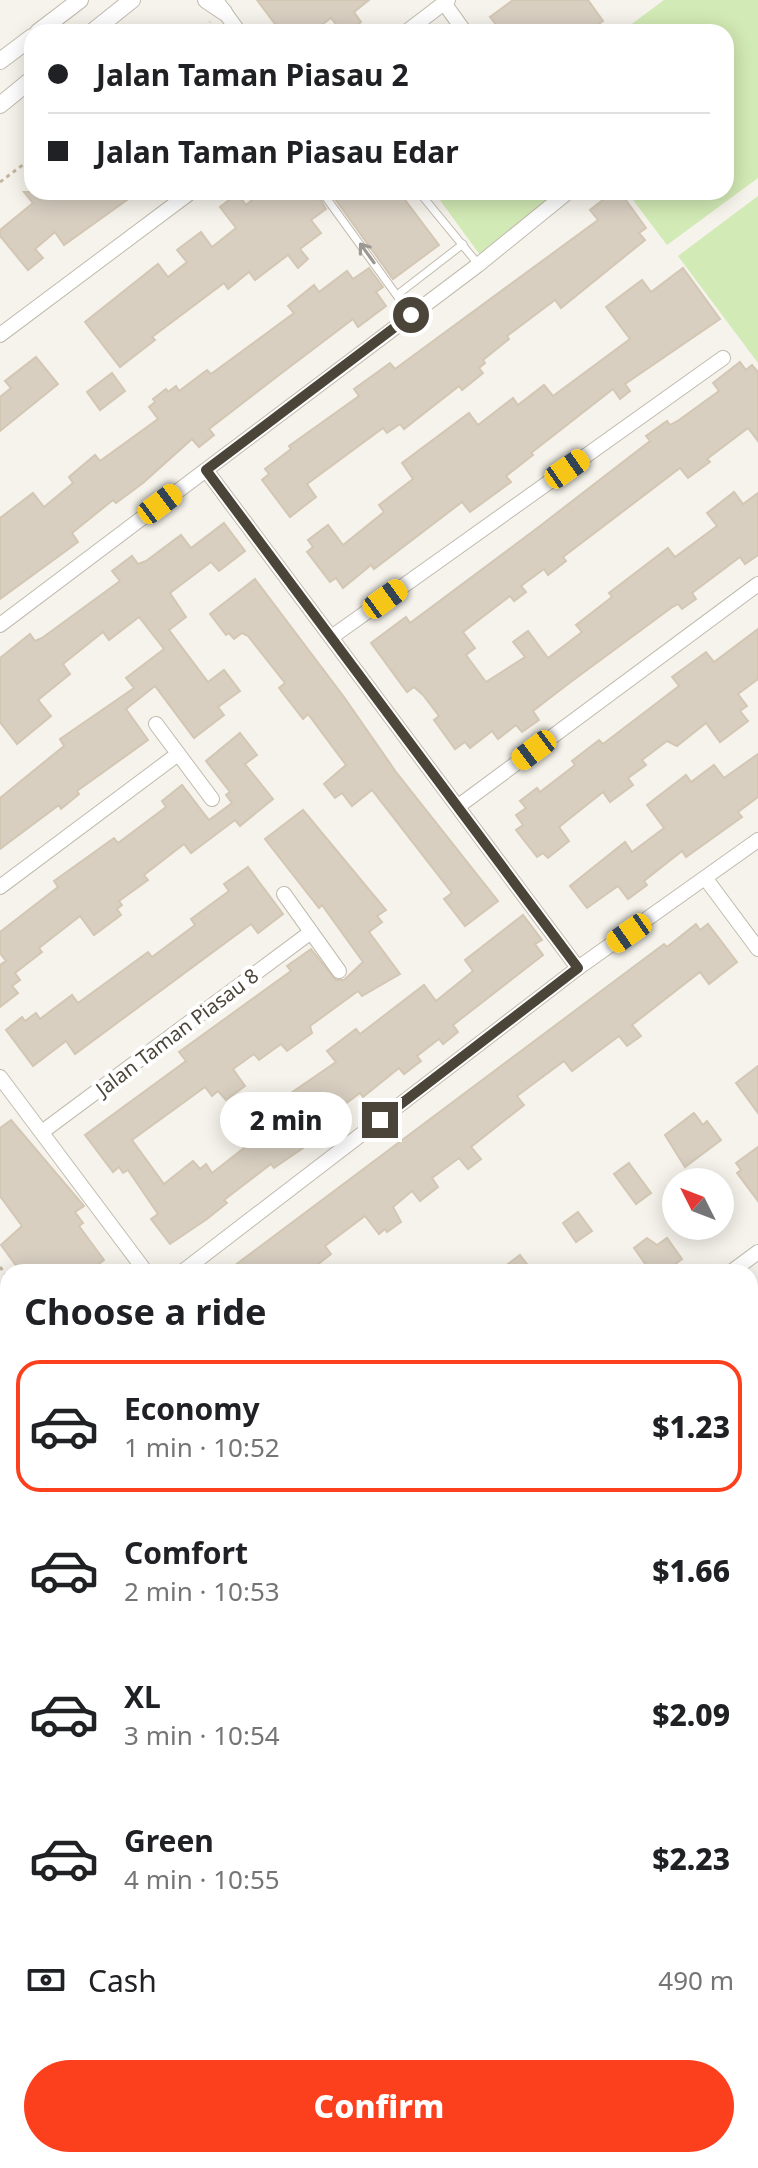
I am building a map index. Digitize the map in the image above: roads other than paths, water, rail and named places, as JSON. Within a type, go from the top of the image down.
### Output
[{"type":"street","points":[[48,24],[80,0]]},
{"type":"street","points":[[102,24],[132,0]]},
{"type":"street","points":[[206,0],[220,6],[233,24]]},
{"type":"street","points":[[417,24],[446,2],[460,24]]},
{"type":"street","points":[[0,61],[24,43]]},
{"type":"street","points":[[0,105],[24,86]]},
{"type":"street","points":[[0,335],[180,200]]},
{"type":"street","points":[[0,625],[478,265],[558,200]]},
{"type":"street","points":[[333,636],[723,358]]},
{"type":"street","points":[[206,470],[460,805],[578,968]]},
{"type":"street","points":[[460,805],[758,584]]},
{"type":"street","points":[[156,724],[212,799]]},
{"type":"street","points":[[0,887],[178,754]]},
{"type":"street","points":[[192,1264],[578,968],[758,840]]},
{"type":"street","points":[[706,879],[758,949]]},
{"type":"street","points":[[284,894],[339,971]]},
{"type":"street","name":"Jalan Taman Piasau 8","points":[[42,1132],[311,932]]},
{"type":"street","points":[[0,1077],[140,1264]]},
{"type":"street","points":[[742,1264],[758,1252]]},
{"type":"lane","points":[[328,200],[411,315]]},
{"type":"lane","points":[[426,200],[478,265]]},
{"type":"lane","points":[[397,295],[463,244]]}]
